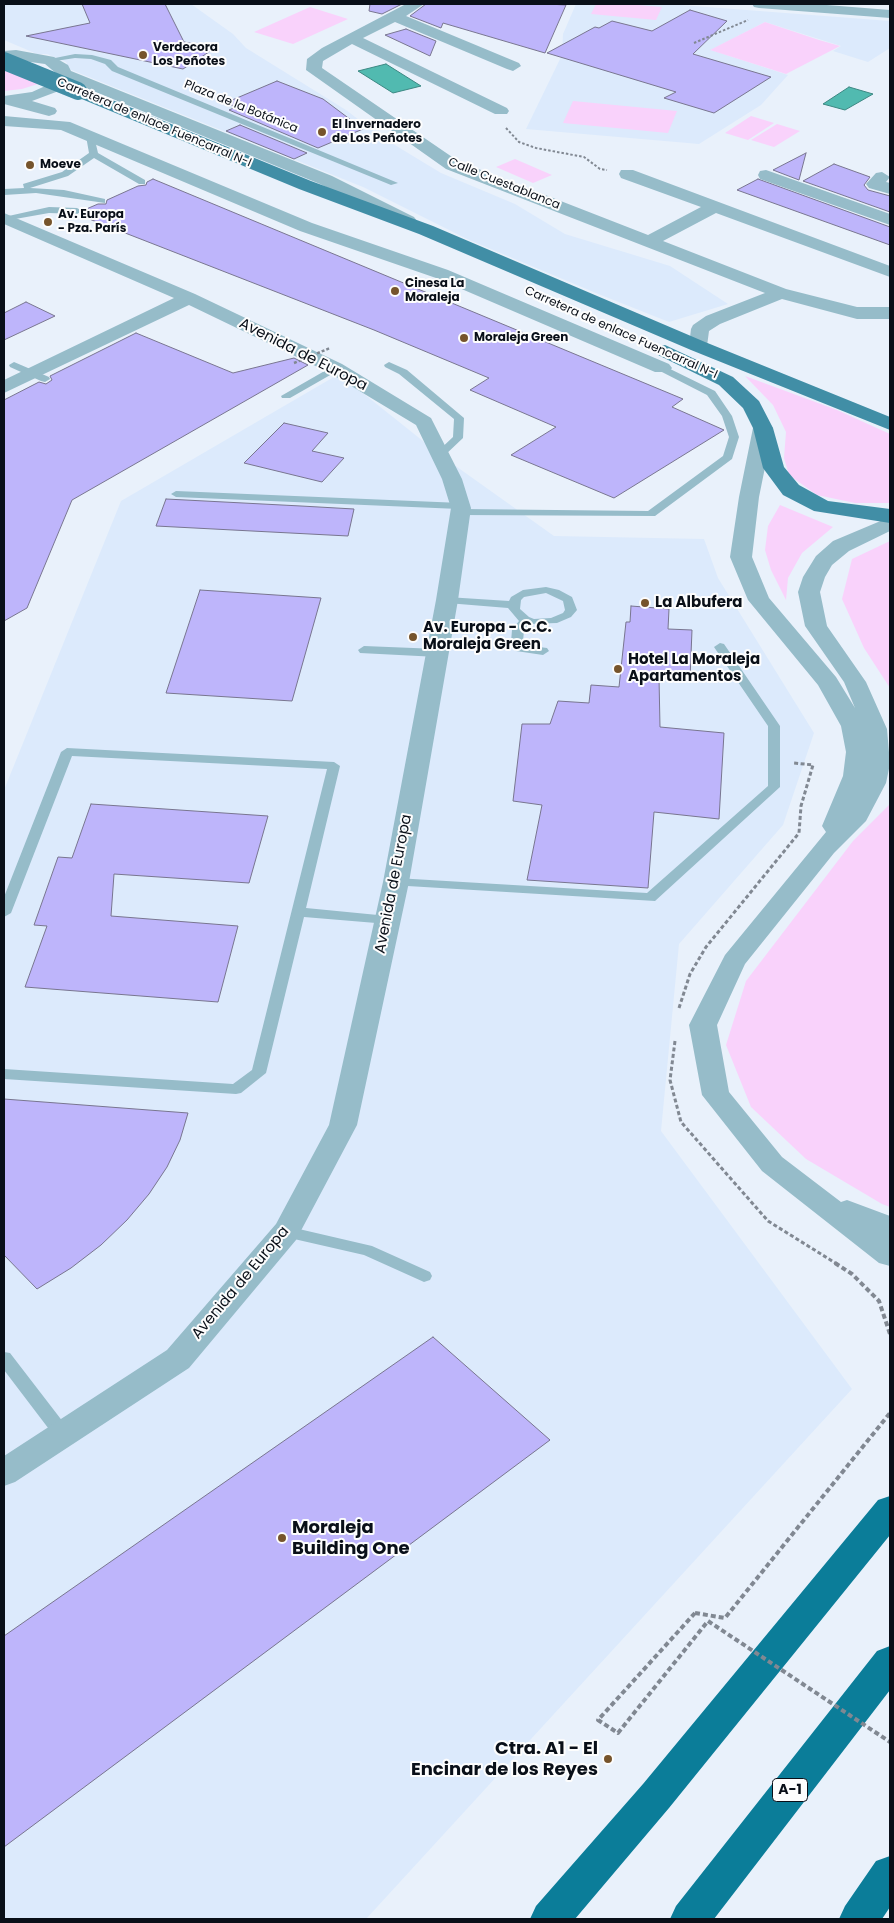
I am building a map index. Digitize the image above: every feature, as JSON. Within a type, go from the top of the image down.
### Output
[{"type":"highway","points":[[550,1919],[656,1796],[890,1510]]},
{"type":"highway","name":"A-1","points":[[690,1919],[890,1662]]},
{"type":"highway","points":[[859,1919],[890,1874]]},
{"type":"main road","name":"Carretera de enlace Fuencarral N-I","points":[[7,55],[78,91],[305,185],[426,230],[698,346],[890,424]]},
{"type":"main road","name":"Carretera de enlace Fuencarral N-I","points":[[305,185],[484,273],[680,357],[726,381],[752,406],[763,428],[774,468],[791,490],[822,506],[860,514],[890,516]]},
{"type":"street","name":"Calle Cuestablanca","points":[[417,4],[315,59],[314,70],[452,165],[780,293],[857,313],[890,313]]},
{"type":"street","points":[[759,4],[890,14]]},
{"type":"street","points":[[394,16],[513,66]]},
{"type":"street","points":[[351,38],[501,111]]},
{"type":"street","points":[[7,55],[48,60],[62,68],[66,74],[326,180],[426,230]]},
{"type":"street","points":[[6,100],[36,96],[58,86],[66,74]]},
{"type":"street","points":[[6,100],[81,120],[316,216],[484,273]]},
{"type":"street","points":[[4,121],[64,125],[306,227],[442,274],[662,368]]},
{"type":"street","points":[[627,174],[890,272]]},
{"type":"street","points":[[766,175],[890,220]]},
{"type":"street","points":[[648,242],[716,206]]},
{"type":"street","name":"Avenida de Europa","points":[[4,1473],[64,1436],[178,1359],[286,1232],[316,1179],[343,1125],[396,882],[438,653],[461,509],[440,454],[424,422],[335,368],[189,298],[5,219]]},
{"type":"street","points":[[9,367],[170,290]]},
{"type":"street","points":[[698,346],[700,329],[713,320],[758,304],[780,293]]},
{"type":"street","points":[[4,387],[38,376],[189,298]]},
{"type":"street","points":[[763,428],[749,497],[741,557],[760,600],[828,682],[854,726],[858,752],[855,776],[825,847]]},
{"type":"street","points":[[890,523],[841,546],[824,561],[814,577],[809,592],[810,609],[816,626],[855,682],[875,729],[880,757],[874,783],[857,816],[825,847],[734,961],[703,1025],[716,1095],[772,1164],[890,1255]]},
{"type":"street","points":[[821,1201],[890,1228]]},
{"type":"lane","name":"Plaza de la Botánica","points":[[48,60],[75,56],[92,57],[108,62],[115,69],[394,182]]},
{"type":"lane","points":[[90,136],[94,154],[142,182]]},
{"type":"lane","points":[[7,192],[65,174],[94,154]]},
{"type":"lane","points":[[7,192],[64,193],[102,201]]},
{"type":"lane","points":[[5,219],[49,210],[77,211]]},
{"type":"lane","points":[[389,365],[403,372],[459,418],[458,438],[440,454]]},
{"type":"lane","points":[[9,367],[38,376]]},
{"type":"lane","points":[[286,396],[335,368]]},
{"type":"lane","points":[[176,494],[461,509],[651,514],[728,457],[734,437],[727,416],[711,393],[662,368]]},
{"type":"lane","points":[[546,590],[562,595],[571,604],[571,610],[561,619],[544,623],[526,620],[518,615],[513,605],[515,599],[527,592],[546,590]]},
{"type":"lane","points":[[447,600],[513,605]]},
{"type":"lane","points":[[526,620],[518,630],[517,642],[520,648],[543,651]]},
{"type":"lane","points":[[396,882],[650,898],[774,788],[774,726],[720,647]]},
{"type":"lane","points":[[364,650],[438,653]]},
{"type":"lane","points":[[4,913],[67,752],[334,766],[300,912],[259,1073],[236,1089],[4,1074]]},
{"type":"lane","points":[[300,912],[388,920]]},
{"type":"lane","points":[[286,1232],[367,1250],[424,1276]]},
{"type":"lane","points":[[4,1358],[64,1436]]},
{"type":"path","points":[[501,111],[493,116],[501,121],[511,136],[519,142],[536,148],[584,157],[600,169],[627,174]]},
{"type":"path","points":[[294,363],[330,348]]},
{"type":"path","points":[[774,761],[813,765],[802,806],[799,833]]},
{"type":"path","points":[[890,1413],[725,1618],[695,1613],[598,1720],[618,1733],[708,1621],[890,1742]]},
{"type":"shaded area","points":[[4,4],[191,4],[233,34],[246,48],[346,110],[380,136],[441,173],[515,204],[565,234],[670,266],[728,304],[669,322],[596,293],[467,239],[363,187],[69,69],[66,62],[47,54],[37,54],[4,40]]},
{"type":"shaded area","points":[[576,4],[668,4],[890,21],[890,48],[868,62],[833,51],[841,46],[765,22],[711,50],[788,75],[761,105],[699,144],[526,129],[562,55],[563,34]]},
{"type":"shaded area","points":[[596,4],[662,7],[656,20],[591,14]]},
{"type":"shaded area","points":[[310,7],[348,19],[293,44],[254,32]]},
{"type":"shaded area","points":[[765,22],[840,46],[786,74],[710,50]]},
{"type":"shaded area","points":[[4,63],[41,83],[22,89],[4,91]]},
{"type":"shaded area","points":[[386,64],[421,86],[393,93],[358,71]]},
{"type":"shaded area","points":[[849,87],[873,94],[845,110],[823,104]]},
{"type":"shaded area","points":[[573,101],[677,111],[668,133],[563,123]]},
{"type":"shaded area","points":[[751,116],[774,123],[748,140],[725,133]]},
{"type":"shaded area","points":[[777,124],[800,131],[774,147],[751,140]]},
{"type":"shaded area","points":[[515,159],[552,175],[533,183],[496,167]]},
{"type":"shaded area","points":[[339,374],[443,457],[554,536],[704,539],[718,578],[814,733],[783,825],[679,944],[661,1131],[852,1389],[366,1919],[4,1919],[4,790],[121,501]]},
{"type":"shaded area","points":[[745,376],[837,410],[890,434],[890,503],[855,503],[817,495],[789,475],[784,458],[786,432],[773,405]]},
{"type":"shaded area","points":[[780,505],[833,527],[802,553],[788,578],[786,600],[771,570],[765,550],[768,526]]},
{"type":"shaded area","points":[[890,541],[890,688],[864,648],[842,599],[852,559]]},
{"type":"shaded area","points":[[890,804],[890,1207],[806,1159],[751,1107],[726,1045],[746,981],[853,841]]},
{"type":"building","points":[[82,4],[165,4],[184,42],[215,48],[183,69],[26,36],[90,23]]},
{"type":"building","points":[[370,4],[402,4],[382,14],[369,11]]},
{"type":"building","points":[[426,4],[566,5],[545,53],[443,23],[441,28],[410,16]]},
{"type":"building","points":[[690,10],[727,21],[693,54],[771,77],[714,113],[664,98],[676,92],[547,53],[595,27],[599,28],[612,21],[652,31]]},
{"type":"building","points":[[406,29],[436,41],[430,56],[385,35]]},
{"type":"building","points":[[277,81],[323,99],[363,129],[318,148],[229,110],[236,107],[225,103]]},
{"type":"building","points":[[240,125],[307,153],[294,159],[226,131]]},
{"type":"building","points":[[806,153],[799,180],[773,170]]},
{"type":"building","points":[[834,164],[870,177],[864,185],[868,190],[890,196],[890,212],[803,181]]},
{"type":"building","name":"Moraleja Green","points":[[153,179],[683,399],[672,407],[724,430],[614,498],[511,455],[556,427],[470,390],[489,378],[374,330],[79,215],[84,210],[98,204],[106,204],[107,200],[138,186],[146,185],[147,182]]},
{"type":"building","points":[[758,179],[890,227],[890,245],[737,190]]},
{"type":"building","points":[[26,302],[55,316],[4,340],[4,313]]},
{"type":"building","points":[[136,333],[233,373],[294,358],[308,365],[72,500],[27,608],[4,621],[4,400],[39,382],[46,384],[52,380],[50,376]]},
{"type":"building","points":[[284,423],[328,433],[312,451],[344,458],[322,482],[244,463]]},
{"type":"building","points":[[166,499],[354,509],[348,536],[156,526]]},
{"type":"building","points":[[200,590],[321,598],[292,701],[166,693]]},
{"type":"building","points":[[631,606],[669,609],[668,629],[692,630],[690,679],[659,678],[660,727],[724,733],[719,819],[654,812],[648,888],[527,880],[542,805],[513,801],[522,724],[550,724],[558,701],[589,703],[591,685],[619,687],[626,622],[630,622]]},
{"type":"building","points":[[91,804],[268,816],[249,883],[114,874],[111,916],[238,926],[218,1002],[25,987],[47,926],[34,925],[58,857],[72,858]]},
{"type":"building","points":[[4,1099],[188,1113],[180,1140],[167,1167],[149,1194],[127,1220],[101,1245],[71,1268],[37,1289],[4,1255]]},
{"type":"building","name":"Moraleja Building One","points":[[433,1337],[550,1440],[4,1847],[4,1636]]},
{"type":"place","name":"Verdecora Los Peñotes","points":[[143,55]]},
{"type":"place","name":"El Invernadero de Los Peñotes","points":[[322,132]]},
{"type":"place","name":"Moeve","points":[[30,165]]},
{"type":"place","name":"Av. Europa - Pza. París","points":[[48,222]]},
{"type":"place","name":"Cinesa La Moraleja","points":[[395,291]]},
{"type":"place","name":"Moraleja Green","points":[[464,338]]},
{"type":"place","name":"La Albufera","points":[[645,603]]},
{"type":"place","name":"Av. Europa - C.C. Moraleja Green","points":[[413,637]]},
{"type":"place","name":"Hotel La Moraleja Apartamentos","points":[[618,669]]},
{"type":"place","name":"Moraleja Building One","points":[[282,1538]]},
{"type":"place","name":"Ctra. A1 - El Encinar de los Reyes","points":[[608,1759]]}]
